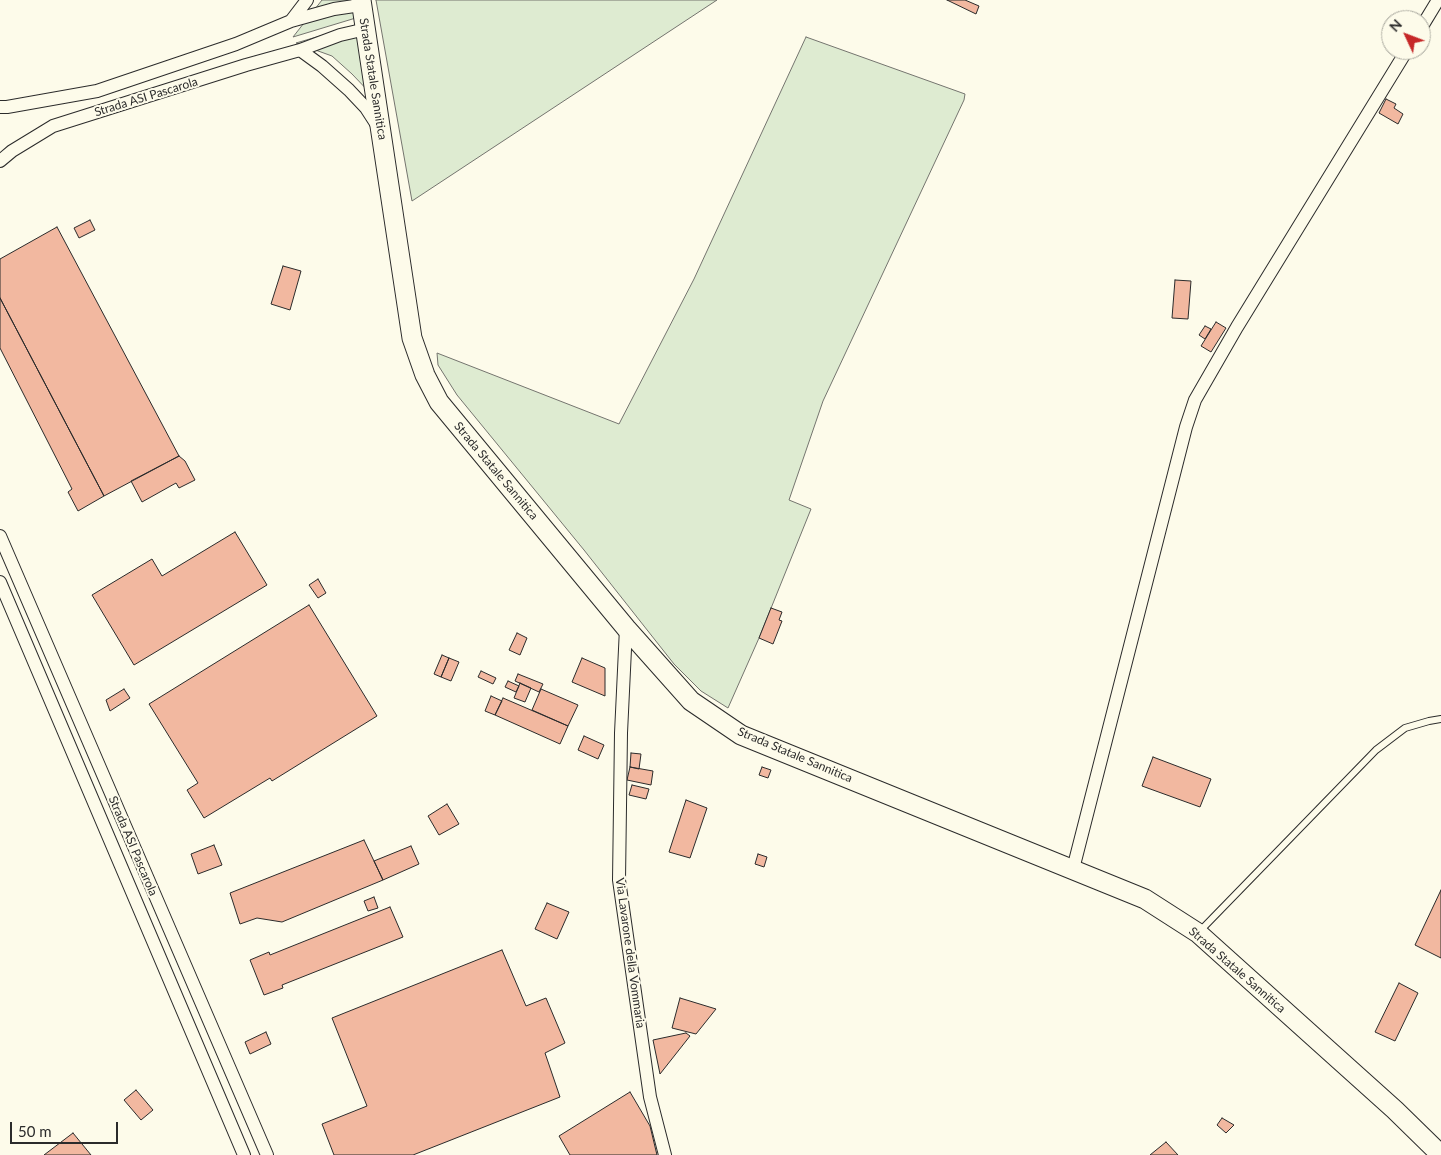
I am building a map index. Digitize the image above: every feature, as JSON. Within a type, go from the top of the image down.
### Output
[{"type":"main road","name":"Strada Statale Sannitica","points":[[361,3],[412,338],[425,375],[439,402],[626,628],[691,701],[741,735],[1145,899],[1198,933],[1380,1097],[1441,1155]]},
{"type":"street","name":"Strada ASI Pascarola","points":[[291,20],[307,0]]},
{"type":"street","points":[[1431,12],[1438,0]]},
{"type":"street","name":"Strada ASI Pascarola","points":[[0,107],[97,91],[236,44],[291,20],[361,3]]},
{"type":"street","name":"Strada ASI Pascarola","points":[[0,161],[53,126],[246,65],[300,50],[340,35],[366,29]]},
{"type":"street","points":[[300,50],[322,66],[349,90],[366,108],[381,132]]},
{"type":"street","points":[[1073,869],[1186,427],[1195,400],[1237,326],[1401,60]]},
{"type":"street","name":"Strada ASI Pascarola","points":[[0,536],[267,1155]]},
{"type":"street","name":"Strada ASI Pascarola","points":[[0,582],[244,1155]]},
{"type":"street","name":"Via Lavarone della Vommaria","points":[[626,628],[621,733],[618,880],[650,1097],[665,1155]]},
{"type":"lane","points":[[1198,933],[1376,750],[1405,728],[1429,720],[1441,719]]},
{"type":"green space","points":[[322,0],[356,0],[359,17],[293,37]]},
{"type":"green space","points":[[376,0],[717,0],[412,201]]},
{"type":"green space","points":[[361,24],[374,97],[332,56],[296,43]]},
{"type":"green space","points":[[806,37],[965,94],[964,100],[823,401],[789,500],[811,509],[759,638],[728,708],[701,691],[674,664],[584,550],[457,395],[438,365],[437,353],[619,424],[694,279]]},
{"type":"building","points":[[947,0],[965,0],[979,6],[976,14]]},
{"type":"building","points":[[1386,99],[1396,104],[1394,108],[1403,114],[1398,124],[1379,113]]},
{"type":"building","points":[[90,220],[95,230],[79,238],[74,228]]},
{"type":"building","points":[[57,227],[179,456],[104,496],[0,298],[0,259]]},
{"type":"building","points":[[283,266],[301,271],[290,310],[271,304]]},
{"type":"building","points":[[1175,280],[1191,281],[1188,319],[1172,318]]},
{"type":"building","points":[[0,298],[104,496],[78,511],[68,492],[72,489],[0,348]]},
{"type":"building","points":[[1216,322],[1226,328],[1211,352],[1201,346]]},
{"type":"building","points":[[1205,326],[1211,329],[1205,339],[1199,335]]},
{"type":"building","points":[[179,456],[185,461],[195,480],[179,488],[176,483],[142,502],[131,481]]},
{"type":"building","points":[[235,532],[267,585],[134,665],[92,595],[152,559],[162,576]]},
{"type":"building","points":[[318,579],[326,593],[318,598],[309,585]]},
{"type":"building","points":[[309,605],[377,716],[272,781],[270,778],[204,818],[187,790],[198,783],[149,704]]},
{"type":"building","points":[[771,608],[782,612],[779,620],[782,621],[773,644],[759,638]]},
{"type":"building","points":[[517,633],[527,638],[520,655],[509,650]]},
{"type":"building","points":[[442,655],[449,658],[441,677],[434,674]]},
{"type":"building","points":[[449,658],[459,662],[451,681],[441,677]]},
{"type":"building","points":[[582,658],[605,668],[605,696],[572,682]]},
{"type":"building","points":[[481,671],[496,678],[493,684],[478,677]]},
{"type":"building","points":[[518,674],[543,684],[539,692],[515,681]]},
{"type":"building","points":[[508,681],[519,686],[516,692],[505,687]]},
{"type":"building","points":[[520,683],[531,688],[525,702],[514,698]]},
{"type":"building","points":[[124,689],[130,698],[110,711],[106,700]]},
{"type":"building","points":[[541,689],[578,705],[568,726],[532,710]]},
{"type":"building","points":[[491,696],[502,701],[495,715],[485,711]]},
{"type":"building","points":[[503,698],[568,726],[560,744],[495,715]]},
{"type":"building","points":[[584,736],[604,745],[598,759],[578,750]]},
{"type":"building","points":[[631,753],[641,754],[639,769],[630,767]]},
{"type":"building","points":[[1153,757],[1211,779],[1200,807],[1142,786]]},
{"type":"building","points":[[630,767],[653,771],[651,785],[627,780]]},
{"type":"building","points":[[762,767],[771,770],[768,778],[759,775]]},
{"type":"building","points":[[632,785],[649,789],[646,799],[629,795]]},
{"type":"building","points":[[686,800],[707,808],[690,858],[669,852]]},
{"type":"building","points":[[447,804],[459,824],[439,835],[428,816]]},
{"type":"building","points":[[364,840],[383,880],[282,922],[257,918],[240,924],[230,893]]},
{"type":"building","points":[[214,845],[222,865],[198,874],[191,854]]},
{"type":"building","points":[[411,846],[419,864],[383,880],[374,861]]},
{"type":"building","points":[[758,854],[767,857],[764,867],[755,864]]},
{"type":"building","points":[[1441,890],[1441,958],[1415,945]]},
{"type":"building","points":[[374,897],[378,908],[368,911],[364,901]]},
{"type":"building","points":[[547,903],[569,912],[557,939],[535,929]]},
{"type":"building","points":[[390,907],[403,937],[282,985],[283,988],[264,995],[250,960],[269,952],[270,955]]},
{"type":"building","points":[[502,950],[526,1006],[546,998],[565,1043],[545,1053],[560,1097],[413,1155],[334,1155],[322,1124],[367,1106],[332,1018]]},
{"type":"building","points":[[1399,983],[1418,993],[1395,1041],[1375,1032]]},
{"type":"building","points":[[680,998],[716,1009],[696,1034],[672,1028]]},
{"type":"building","points":[[266,1032],[271,1044],[250,1054],[245,1042]]},
{"type":"building","points":[[686,1033],[690,1036],[660,1074],[653,1040]]},
{"type":"building","points":[[136,1090],[153,1110],[141,1120],[124,1100]]},
{"type":"building","points":[[630,1092],[650,1126],[657,1155],[570,1155],[559,1136]]},
{"type":"building","points":[[1222,1118],[1234,1125],[1226,1133],[1217,1125]]},
{"type":"building","points":[[73,1133],[91,1155],[44,1155]]},
{"type":"building","points":[[1166,1142],[1178,1155],[1150,1155]]}]
